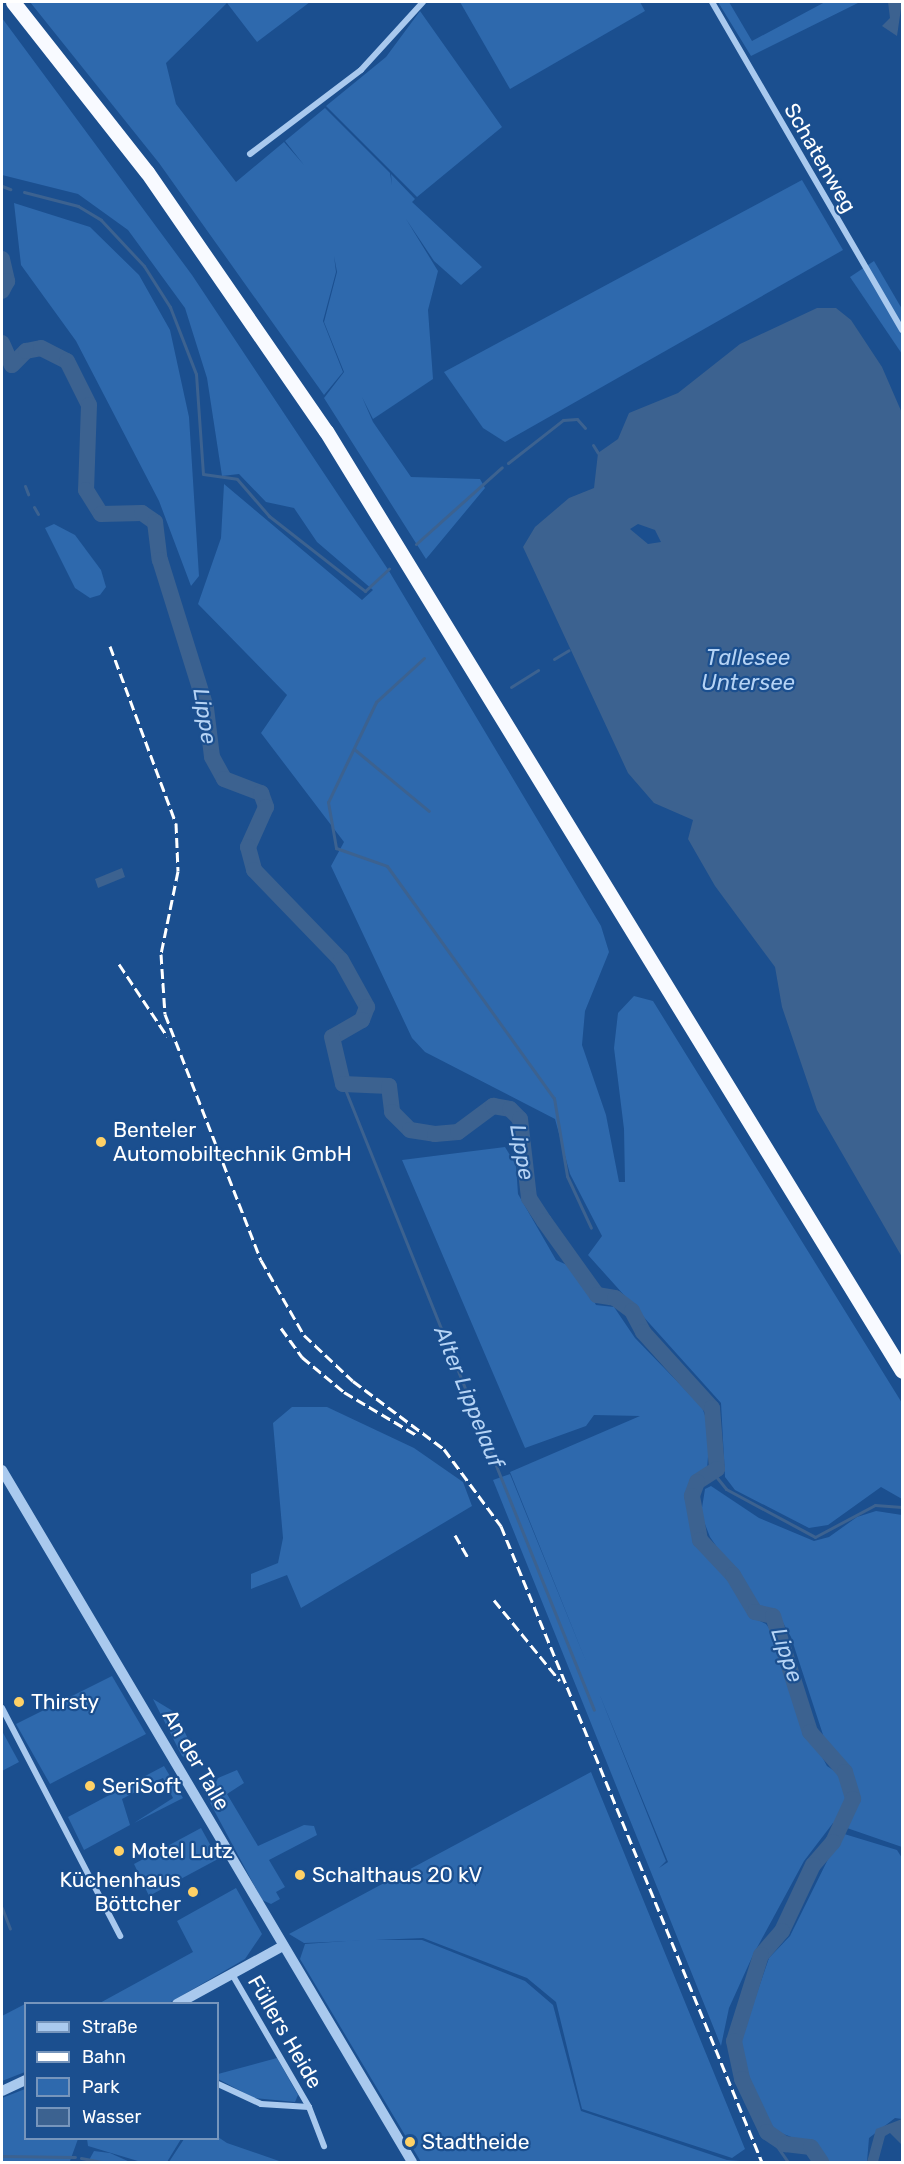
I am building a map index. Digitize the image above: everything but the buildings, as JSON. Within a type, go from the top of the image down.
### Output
[{"type":"highway","points":[[13,2],[147,172],[326,431],[903,1371]]},
{"type":"street","points":[[250,154],[361,70],[423,2]]},
{"type":"street","name":"Schatenweg","points":[[712,2],[903,330]]},
{"type":"street","name":"An der Talle","points":[[2,1470],[412,2163]]},
{"type":"street","points":[[2,1708],[120,1936]]},
{"type":"street","points":[[181,2002],[283,1946]]},
{"type":"street","name":"Füllers Heide","points":[[232,1974],[309,2107],[324,2146]]},
{"type":"street","points":[[2,2091],[24,2081]]},
{"type":"street","name":"Füllers Heide","points":[[219,2084],[261,2104],[309,2107]]},
{"type":"green space","points":[[30,2],[310,2],[257,42],[227,3],[166,63],[176,104],[236,182],[284,142],[304,165],[285,141],[325,108],[390,173],[392,185],[391,174],[415,199],[412,202],[482,267],[461,285],[434,261],[406,219],[438,271],[428,310],[433,379],[373,419],[362,397],[373,422],[411,477],[480,479],[485,488],[426,559],[324,398],[344,372],[324,322],[337,272],[334,256],[336,272],[323,321],[343,372],[324,395],[159,163]]},
{"type":"green space","points":[[460,2],[640,2],[645,11],[510,89]]},
{"type":"green space","points":[[718,2],[729,2],[752,41],[825,2],[860,2],[751,56]]},
{"type":"green space","points":[[420,11],[502,127],[417,197],[326,106],[386,57]]},
{"type":"green space","points":[[2,18],[192,275],[389,571],[601,926],[609,952],[585,1011],[582,1045],[606,1115],[619,1182],[625,1182],[624,1129],[614,1048],[618,1013],[634,996],[653,1001],[902,1403],[902,1499],[881,1487],[828,1525],[809,1528],[735,1490],[725,1477],[721,1403],[588,1255],[602,1236],[570,1174],[555,1119],[425,1052],[412,1038],[331,866],[344,842],[261,733],[287,695],[198,604],[221,538],[224,484],[362,600],[373,590],[317,542],[294,508],[266,502],[239,474],[222,476],[207,378],[185,308],[128,230],[78,194],[2,175]]},
{"type":"green space","points":[[802,180],[843,250],[505,442],[483,428],[444,372]]},
{"type":"green space","points":[[14,203],[90,227],[139,275],[170,330],[189,417],[199,576],[191,586],[159,501],[76,341],[21,265]]},
{"type":"green space","points":[[874,261],[902,309],[902,354],[850,277]]},
{"type":"green space","points":[[54,524],[75,535],[101,570],[106,587],[100,595],[90,598],[75,588],[45,528]]},
{"type":"green space","points":[[505,1147],[516,1165],[518,1194],[556,1260],[578,1270],[596,1305],[614,1307],[635,1338],[702,1407],[710,1430],[707,1470],[690,1494],[698,1543],[729,1577],[750,1616],[766,1624],[778,1640],[803,1721],[827,1766],[839,1774],[846,1798],[838,1825],[833,1823],[804,1861],[753,1955],[729,2008],[721,2046],[493,1480],[510,1474],[587,1664],[510,1472],[640,1416],[594,1415],[586,1426],[525,1448],[402,1160]],"holes":[[[599,1693],[668,1862],[659,1868],[666,1861]]]},
{"type":"green space","points":[[292,1407],[327,1407],[414,1448],[463,1482],[472,1506],[301,1608],[287,1575],[251,1589],[251,1574],[278,1563],[283,1538],[273,1423]]},
{"type":"green space","points":[[711,1486],[759,1518],[814,1541],[829,1537],[857,1517],[876,1511],[902,1515],[902,1847],[844,1827],[858,1798],[851,1769],[827,1747],[791,1637],[777,1612],[758,1607],[710,1537],[701,1514],[705,1489]]},
{"type":"green space","points":[[112,1676],[146,1734],[50,1784],[16,1724]]},
{"type":"green space","points":[[153,1699],[176,1713],[200,1765],[182,1756]]},
{"type":"green space","points":[[2,1731],[19,1762],[2,1771]]},
{"type":"green space","points":[[164,1766],[183,1798],[134,1823],[173,1798],[163,1778],[152,1783],[122,1799],[130,1825],[84,1850],[68,1817]]},
{"type":"green space","points":[[237,1770],[244,1783],[227,1794],[258,1846],[304,1825],[314,1826],[317,1835],[269,1860],[285,1887],[276,1892],[280,1899],[271,1904],[262,1900],[208,1799],[218,1778]]},
{"type":"green space","points":[[591,1772],[745,2149],[732,2158],[582,2109],[556,2002],[527,1978],[423,1938],[304,1943],[289,1934]]},
{"type":"green space","points":[[201,1828],[218,1859],[149,1896],[134,1864]]},
{"type":"green space","points":[[841,1833],[897,1850],[902,1858],[902,2119],[895,2118],[869,2138],[867,2162],[826,2162],[815,2146],[773,2130],[747,2080],[740,2042],[769,1958],[790,1936]]},
{"type":"green space","points":[[236,1888],[262,1934],[245,1959],[171,2002],[102,2002],[193,1952],[177,1921]]},
{"type":"green space","points":[[360,1940],[422,1940],[525,1981],[553,2005],[581,2111],[727,2160],[753,2162],[421,2162],[300,1959],[305,1944]]},
{"type":"green space","points":[[24,2005],[24,2072],[2,2081],[2,2016]]},
{"type":"green space","points":[[277,2058],[298,2095],[295,2102],[254,2098],[219,2080],[219,2074]]},
{"type":"green space","points":[[24,2089],[24,2140],[78,2140],[70,2161],[2,2162],[2,2098]]},
{"type":"green space","points":[[219,2138],[227,2143],[282,2162],[169,2162],[183,2140],[219,2140]]},
{"type":"green space","points":[[87,2140],[180,2140],[167,2162],[141,2162],[88,2146]]},
{"type":"green space","points":[[94,2151],[110,2153],[130,2162],[88,2162]]},
{"type":"water","points":[[888,2],[902,2],[897,36],[882,26],[890,18]]},
{"type":"water","name":"Tallesee Untersee","points":[[817,308],[836,308],[851,320],[882,367],[902,413],[902,1257],[817,1110],[782,1007],[775,967],[715,886],[688,839],[693,820],[654,803],[628,773],[523,547],[535,527],[569,498],[594,488],[598,453],[618,439],[629,413],[678,393],[740,344]],"holes":[[[638,524],[655,530],[661,542],[648,544],[630,529]]]},
{"type":"water","points":[[122,868],[125,877],[98,888],[95,879]]},
{"type":"water","points":[[902,2119],[902,2145],[890,2133],[885,2136],[878,2162],[867,2162],[876,2129]]},
{"type":"water","points":[[781,2136],[807,2141],[826,2162],[813,2162],[808,2153],[783,2151]]},
{"type":"waterway","points":[[2,186],[10,189]]},
{"type":"waterway","points":[[24,192],[78,206],[101,220],[144,266],[170,307],[196,374],[203,474],[237,479],[269,516],[365,591],[389,569]]},
{"type":"waterway","name":"Lippe","points":[[2,259],[7,281],[2,291]]},
{"type":"waterway","name":"Lippe","points":[[2,343],[12,365],[26,351],[41,348],[67,361],[89,405],[86,490],[101,514],[142,513],[155,522],[160,560],[206,708],[212,757],[224,779],[261,793],[266,807],[248,847],[254,870],[341,960],[367,1007],[362,1020],[332,1037],[343,1084],[389,1086],[392,1112],[410,1130],[435,1134],[458,1132],[493,1106],[510,1109],[520,1119],[529,1198],[544,1221],[597,1295],[615,1298],[632,1311],[643,1332],[712,1408],[717,1469],[697,1482],[692,1496],[700,1540],[733,1575],[755,1612],[773,1616],[810,1732],[845,1772],[853,1799],[833,1842],[813,1865],[782,1931],[761,1955],[734,2041],[742,2079],[767,2132],[785,2144],[811,2147],[821,2162]]},
{"type":"waterway","points":[[508,463],[563,420],[577,419],[585,428]]},
{"type":"waterway","points":[[593,445],[598,453]]},
{"type":"waterway","points":[[416,544],[502,467]]},
{"type":"waterway","points":[[25,486],[28,494]]},
{"type":"waterway","points":[[34,507],[38,514]]},
{"type":"waterway","points":[[554,659],[569,650]]},
{"type":"waterway","points":[[424,658],[376,702],[328,802],[336,848],[387,866],[554,1098],[567,1176],[591,1228]]},
{"type":"waterway","points":[[511,687],[538,670]]},
{"type":"waterway","points":[[354,749],[429,811]]},
{"type":"waterway","name":"Alter Lippelauf","points":[[343,1084],[594,1710]]},
{"type":"waterway","points":[[714,1474],[726,1489],[815,1537],[875,1505],[902,1507]]},
{"type":"waterway","points":[[2,1908],[10,1929]]},
{"type":"waterway","name":"Alter Lippelauf","points":[[767,2132],[788,2162]]},
{"type":"waterway","points":[[2,2156],[75,2157]]},
{"type":"waterway","points":[[81,2158],[102,2162]]},
{"type":"railway","points":[[110,646],[176,823],[178,871],[161,954],[165,1014],[261,1260],[304,1335],[353,1381],[444,1449],[501,1526],[762,2162]]},
{"type":"railway","points":[[119,964],[167,1036]]},
{"type":"railway","points":[[281,1328],[302,1357],[344,1392],[418,1436]]},
{"type":"railway","points":[[455,1535],[469,1559]]},
{"type":"railway","points":[[494,1600],[560,1681]]},
{"type":"place","name":"Benteler Automobiltechnik GmbH","points":[[101,1142]]},
{"type":"place","name":"Thirsty","points":[[19,1702]]},
{"type":"place","name":"SeriSoft","points":[[90,1786]]},
{"type":"place","name":"Motel Lutz","points":[[119,1851]]},
{"type":"place","name":"Schalthaus 20 kV","points":[[300,1875]]},
{"type":"place","name":"Küchenhaus Böttcher","points":[[193,1892]]},
{"type":"place","name":"Stadtheide","points":[[410,2142]]}]
